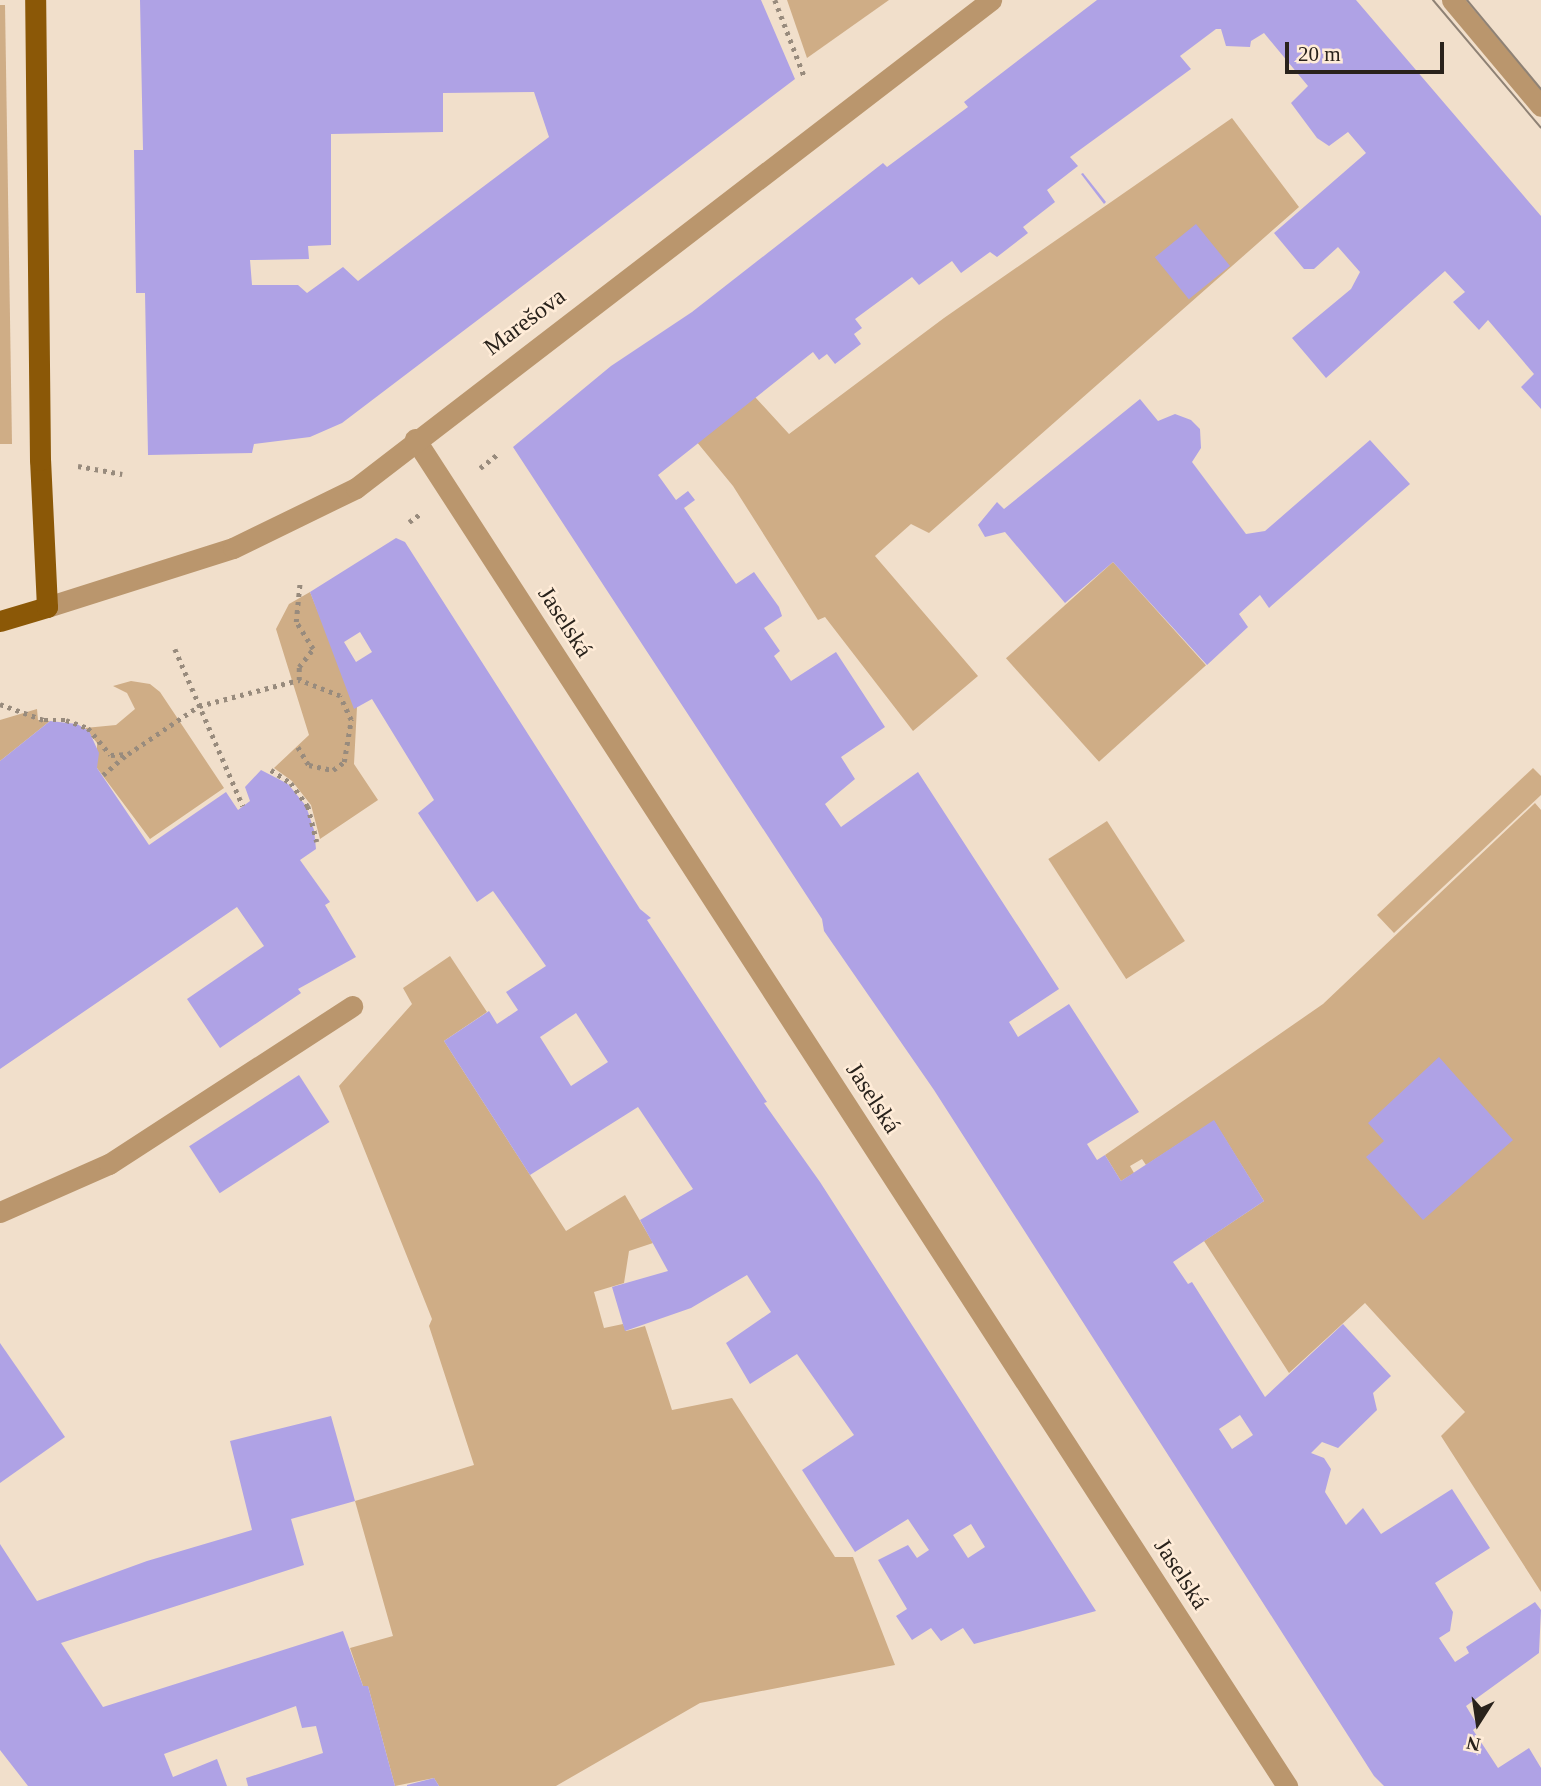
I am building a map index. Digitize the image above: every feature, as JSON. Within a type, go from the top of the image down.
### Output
[{"type":"main road","points":[[0,621],[47,607],[40,460],[35,0]]},
{"type":"street","name":"Marešova","points":[[47,607],[233,548],[356,488],[415,439],[991,0]]},
{"type":"street","points":[[1452,0],[1541,107]]},
{"type":"street","name":"Jaselská","points":[[415,439],[1287,1786]]},
{"type":"street","points":[[0,1212],[109,1164],[352,1006]]},
{"type":"path","points":[[775,0],[805,78]]},
{"type":"path","points":[[299,680],[299,667],[313,649],[296,622],[300,581]]},
{"type":"path","points":[[175,649],[243,806]]},
{"type":"path","points":[[103,775],[128,754],[199,706],[299,680],[341,696],[351,720],[344,762],[333,770],[309,765],[298,747]]},
{"type":"path","points":[[0,704],[44,720],[77,723],[100,739],[104,751],[111,755],[128,754]]},
{"type":"path","points":[[271,770],[291,783],[308,806],[317,842]]},
{"type":"shaded area","points":[[787,0],[889,0],[807,58]]},
{"type":"shaded area","points":[[0,5],[5,5],[12,444],[0,444]]},
{"type":"shaded area","points":[[1232,118],[1299,207],[929,533],[911,524],[875,556],[978,676],[913,731],[825,617],[818,620],[733,486],[696,441],[755,397],[789,434],[944,318]]},
{"type":"shaded area","points":[[1113,562],[1206,665],[1099,762],[1006,658]]},
{"type":"shaded area","points":[[310,592],[357,707],[354,764],[378,800],[320,839],[311,805],[292,781],[274,768],[309,735],[276,629],[289,604]]},
{"type":"shaded area","points":[[131,681],[150,684],[160,692],[224,788],[150,839],[97,768],[97,743],[85,728],[116,725],[135,709],[127,693],[113,686]]},
{"type":"shaded area","points":[[37,709],[38,720],[50,721],[0,761],[0,720]]},
{"type":"shaded area","points":[[1533,768],[1541,776],[1541,795],[1394,933],[1377,915]]},
{"type":"shaded area","points":[[1535,803],[1541,810],[1541,1592],[1441,1436],[1465,1412],[1365,1303],[1289,1373],[1204,1241],[1264,1201],[1214,1121],[1146,1165],[1142,1159],[1130,1166],[1134,1173],[1121,1181],[1105,1155],[1323,1004]]},
{"type":"shaded area","points":[[1107,821],[1185,941],[1126,979],[1048,859]]},
{"type":"shaded area","points":[[450,956],[487,1012],[444,1041],[566,1231],[625,1195],[653,1243],[629,1251],[624,1283],[594,1292],[604,1328],[623,1324],[626,1331],[645,1326],[672,1410],[732,1398],[835,1557],[853,1557],[895,1665],[700,1703],[556,1786],[439,1786],[434,1778],[395,1786],[368,1686],[363,1686],[350,1648],[393,1636],[355,1501],[474,1465],[429,1326],[432,1319],[339,1086],[412,1004],[403,988]]},
{"type":"building","points":[[140,0],[761,0],[795,79],[342,423],[310,437],[254,444],[252,453],[148,455],[145,293],[136,293],[134,150],[143,150]],"holes":[[[534,92],[549,137],[358,281],[343,267],[307,293],[298,285],[252,285],[250,260],[309,259],[308,246],[331,245],[331,134],[443,132],[443,93]]]},
{"type":"building","points":[[1097,0],[1356,0],[1541,216],[1541,409],[1521,387],[1534,374],[1488,320],[1479,330],[1453,302],[1465,292],[1445,271],[1326,378],[1292,338],[1351,289],[1360,272],[1338,247],[1314,269],[1304,269],[1274,233],[1366,153],[1348,132],[1329,146],[1317,138],[1291,103],[1308,86],[1264,33],[1251,41],[1250,47],[1226,46],[1221,29],[1216,29],[1180,56],[1191,69],[1070,157],[1078,166],[1047,190],[1055,202],[1023,227],[1028,233],[997,257],[990,252],[961,273],[952,261],[919,285],[912,277],[855,319],[862,328],[854,334],[861,344],[835,364],[827,354],[819,360],[813,352],[658,475],[676,500],[688,491],[695,500],[684,508],[736,584],[754,572],[779,607],[782,616],[764,628],[780,651],[774,656],[791,681],[836,652],[885,727],[841,757],[855,779],[825,804],[841,827],[918,772],[1059,989],[1009,1022],[1018,1037],[1069,1004],[1139,1112],[1087,1144],[1097,1160],[1105,1155],[1121,1181],[1214,1120],[1264,1201],[1173,1262],[1188,1284],[1192,1282],[1265,1397],[1343,1324],[1391,1376],[1373,1393],[1377,1410],[1338,1448],[1322,1442],[1311,1453],[1324,1458],[1331,1469],[1325,1492],[1346,1525],[1363,1508],[1381,1534],[1452,1489],[1490,1548],[1435,1583],[1453,1612],[1450,1631],[1439,1638],[1455,1662],[1469,1653],[1466,1647],[1535,1602],[1541,1610],[1539,1653],[1466,1706],[1478,1726],[1473,1730],[1498,1768],[1529,1748],[1541,1768],[1541,1786],[1384,1786],[1374,1776],[934,1090],[824,931],[822,919],[513,447],[611,366],[692,312],[883,163],[887,167],[968,107],[964,102]],"holes":[[[1240,1415],[1253,1435],[1232,1449],[1219,1429]]]},
{"type":"building","points":[[1083,173],[1106,202],[1104,204],[1081,174]]},
{"type":"building","points":[[1196,224],[1230,266],[1189,299],[1155,257]]},
{"type":"building","points":[[1140,399],[1158,421],[1175,414],[1191,420],[1200,429],[1201,448],[1192,462],[1246,534],[1265,531],[1370,440],[1410,484],[1269,608],[1260,595],[1239,614],[1248,627],[1207,665],[1113,562],[1065,603],[1005,532],[985,537],[978,525],[997,502],[1004,509]]},
{"type":"building","points":[[396,538],[405,542],[640,909],[651,918],[647,920],[767,1102],[764,1103],[820,1182],[1096,1611],[974,1644],[963,1628],[941,1641],[931,1628],[912,1640],[896,1616],[907,1609],[878,1560],[908,1545],[917,1558],[929,1550],[908,1519],[855,1552],[802,1470],[854,1435],[797,1354],[750,1384],[726,1343],[771,1312],[747,1275],[691,1308],[625,1331],[612,1287],[668,1271],[640,1220],[693,1189],[638,1107],[530,1175],[444,1041],[489,1011],[497,1024],[518,1010],[506,992],[546,966],[493,891],[477,902],[418,813],[434,800],[372,699],[354,709],[310,592]],"holes":[[[360,632],[372,652],[356,662],[344,642]],[[576,1013],[608,1062],[571,1086],[540,1037]],[[971,1524],[985,1547],[968,1558],[953,1535]]]},
{"type":"building","points":[[50,721],[77,724],[89,731],[99,753],[97,768],[149,845],[226,792],[238,810],[250,801],[245,787],[261,770],[288,784],[306,806],[314,830],[316,849],[300,860],[330,902],[325,905],[356,957],[298,989],[301,993],[220,1048],[187,999],[264,946],[237,907],[0,1069],[0,761]]},
{"type":"building","points":[[1439,1057],[1513,1140],[1423,1220],[1366,1157],[1384,1141],[1368,1123]]},
{"type":"building","points":[[299,1075],[329,1122],[220,1193],[189,1146]]},
{"type":"building","points":[[0,1343],[65,1437],[0,1483]]},
{"type":"building","points":[[331,1416],[355,1501],[291,1519],[304,1565],[61,1643],[103,1707],[343,1631],[363,1686],[368,1686],[395,1786],[248,1786],[246,1778],[323,1753],[316,1726],[302,1728],[296,1706],[164,1754],[173,1777],[217,1759],[227,1786],[28,1786],[0,1750],[0,1544],[37,1601],[147,1561],[252,1530],[230,1441]]},
{"type":"building","points":[[434,1778],[439,1786],[407,1786],[407,1785]]},
{"type":"tram line","points":[[1433,0],[1541,128]]},
{"type":"tram line","points":[[1467,0],[1541,89]]}]
